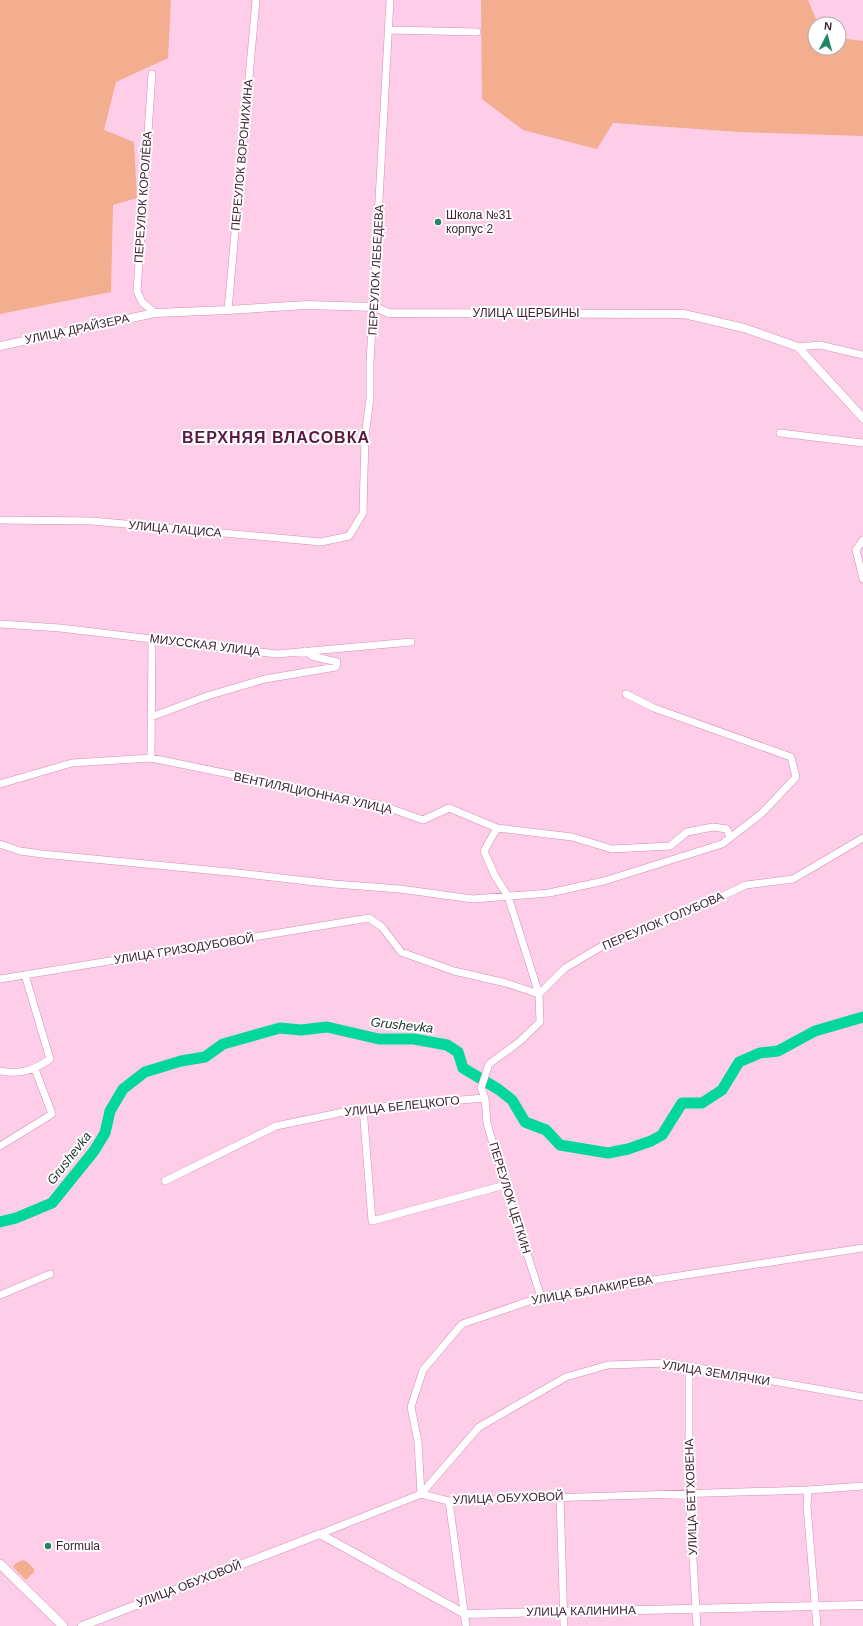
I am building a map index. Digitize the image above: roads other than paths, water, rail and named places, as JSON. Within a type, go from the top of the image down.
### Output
[{"type":"main road","points":[[0,1564],[63,1626]]},
{"type":"street","name":"ПЕРЕУЛОК ВОРОНИХИНА","points":[[228,310],[256,0]]},
{"type":"street","name":"ПЕРЕУЛОК ЛЕБЕДЕВА","points":[[349,536],[363,513],[365,436],[370,398],[370,363],[390,0]]},
{"type":"street","points":[[389,30],[477,32]]},
{"type":"street","name":"ПЕРЕУЛОК КОРОЛЁВА","points":[[152,74],[137,290],[142,302],[155,313]]},
{"type":"street","name":"УЛИЦА ЩЕРБИНЫ","points":[[155,313],[307,305],[374,308],[389,313],[684,314],[744,328],[798,347],[863,418]]},
{"type":"street","name":"УЛИЦА ДРАЙЗЕРА","points":[[0,346],[155,313]]},
{"type":"street","points":[[798,347],[820,345],[863,356]]},
{"type":"street","points":[[780,433],[863,443]]},
{"type":"street","name":"УЛИЦА ЛАЦИСА","points":[[0,520],[92,521],[322,542],[349,536]]},
{"type":"street","points":[[863,540],[856,550],[863,579]]},
{"type":"street","name":"МИУССКАЯ УЛИЦА","points":[[0,624],[60,628],[277,654],[411,642]]},
{"type":"street","points":[[150,758],[152,639]]},
{"type":"street","points":[[151,717],[207,696],[265,679],[336,667],[337,662],[312,656],[305,651]]},
{"type":"street","points":[[0,844],[20,850],[42,854],[334,884],[400,889],[473,899],[548,893],[604,880],[722,844],[762,813],[796,777],[791,757],[654,708],[626,694]]},
{"type":"street","name":"ВЕНТИЛЯЦИОННАЯ УЛИЦА","points":[[0,784],[72,763],[150,758],[324,795],[381,805],[423,820],[449,808],[497,828],[572,837],[612,850],[670,846],[687,832],[713,828],[727,829],[730,838]]},
{"type":"street","points":[[497,828],[484,851],[495,876],[508,896],[539,994]]},
{"type":"street","name":"ПЕРЕУЛОК ГОЛУБОВА","points":[[539,994],[565,968],[614,939],[671,920],[746,885],[793,879],[863,838]]},
{"type":"street","name":"УЛИЦА ГРИЗОДУБОВОЙ","points":[[0,980],[369,918],[382,927],[401,952],[454,971],[506,983],[539,994]]},
{"type":"street","points":[[0,1071],[9,1073],[35,1069],[50,1059],[25,975]]},
{"type":"street","name":"ПЕРЕУЛОК ЦЕТКИН","points":[[539,994],[540,1022],[519,1042],[489,1064],[481,1088],[485,1098],[488,1123],[505,1184],[540,1296]]},
{"type":"street","points":[[0,1146],[52,1114],[35,1069]]},
{"type":"street","name":"УЛИЦА БЕЛЕЦКОГО","points":[[165,1181],[276,1126],[364,1108],[485,1098]]},
{"type":"street","points":[[364,1108],[372,1221],[505,1184]]},
{"type":"street","name":"УЛИЦА БАЛАКИРЕВА","points":[[421,1494],[418,1442],[411,1407],[424,1370],[462,1324],[540,1296],[863,1248]]},
{"type":"street","points":[[0,1295],[50,1274]]},
{"type":"street","name":"УЛИЦА ЗЕМЛЯЧКИ","points":[[421,1494],[479,1427],[566,1377],[608,1365],[669,1363],[863,1397]]},
{"type":"street","name":"УЛИЦА БЕТХОВЕНА","points":[[689,1367],[689,1492],[698,1626]]},
{"type":"street","name":"УЛИЦА ОБУХОВОЙ","points":[[82,1626],[421,1494],[450,1501],[689,1492],[808,1490],[863,1486]]},
{"type":"street","points":[[808,1490],[807,1506],[817,1626]]},
{"type":"street","points":[[560,1497],[564,1626]]},
{"type":"street","points":[[450,1501],[466,1626]]},
{"type":"street","points":[[320,1534],[465,1614]]},
{"type":"street","name":"УЛИЦА КАЛИНИНА","points":[[465,1614],[863,1605]]},
{"type":"waterway","name":"Grushevka","points":[[0,1222],[16,1218],[52,1203],[94,1151],[105,1133],[110,1111],[123,1089],[145,1072],[181,1061],[205,1057],[223,1044],[280,1028],[301,1030],[327,1027],[379,1039],[414,1039],[447,1045],[458,1052],[463,1068],[498,1089],[512,1100],[525,1122],[546,1130],[560,1145],[608,1153],[628,1149],[651,1141],[662,1135],[682,1103],[702,1103],[722,1090],[739,1062],[760,1053],[778,1051],[815,1031],[863,1017]]},
{"type":"place","name":"Школа №31 корпус 2","points":[[438,222]]},
{"type":"place","name":"Formula","points":[[48,1546]]},
{"type":"district","name":"ВЕРХНЯЯ ВЛАСОВКА","points":[[276,437]]}]
